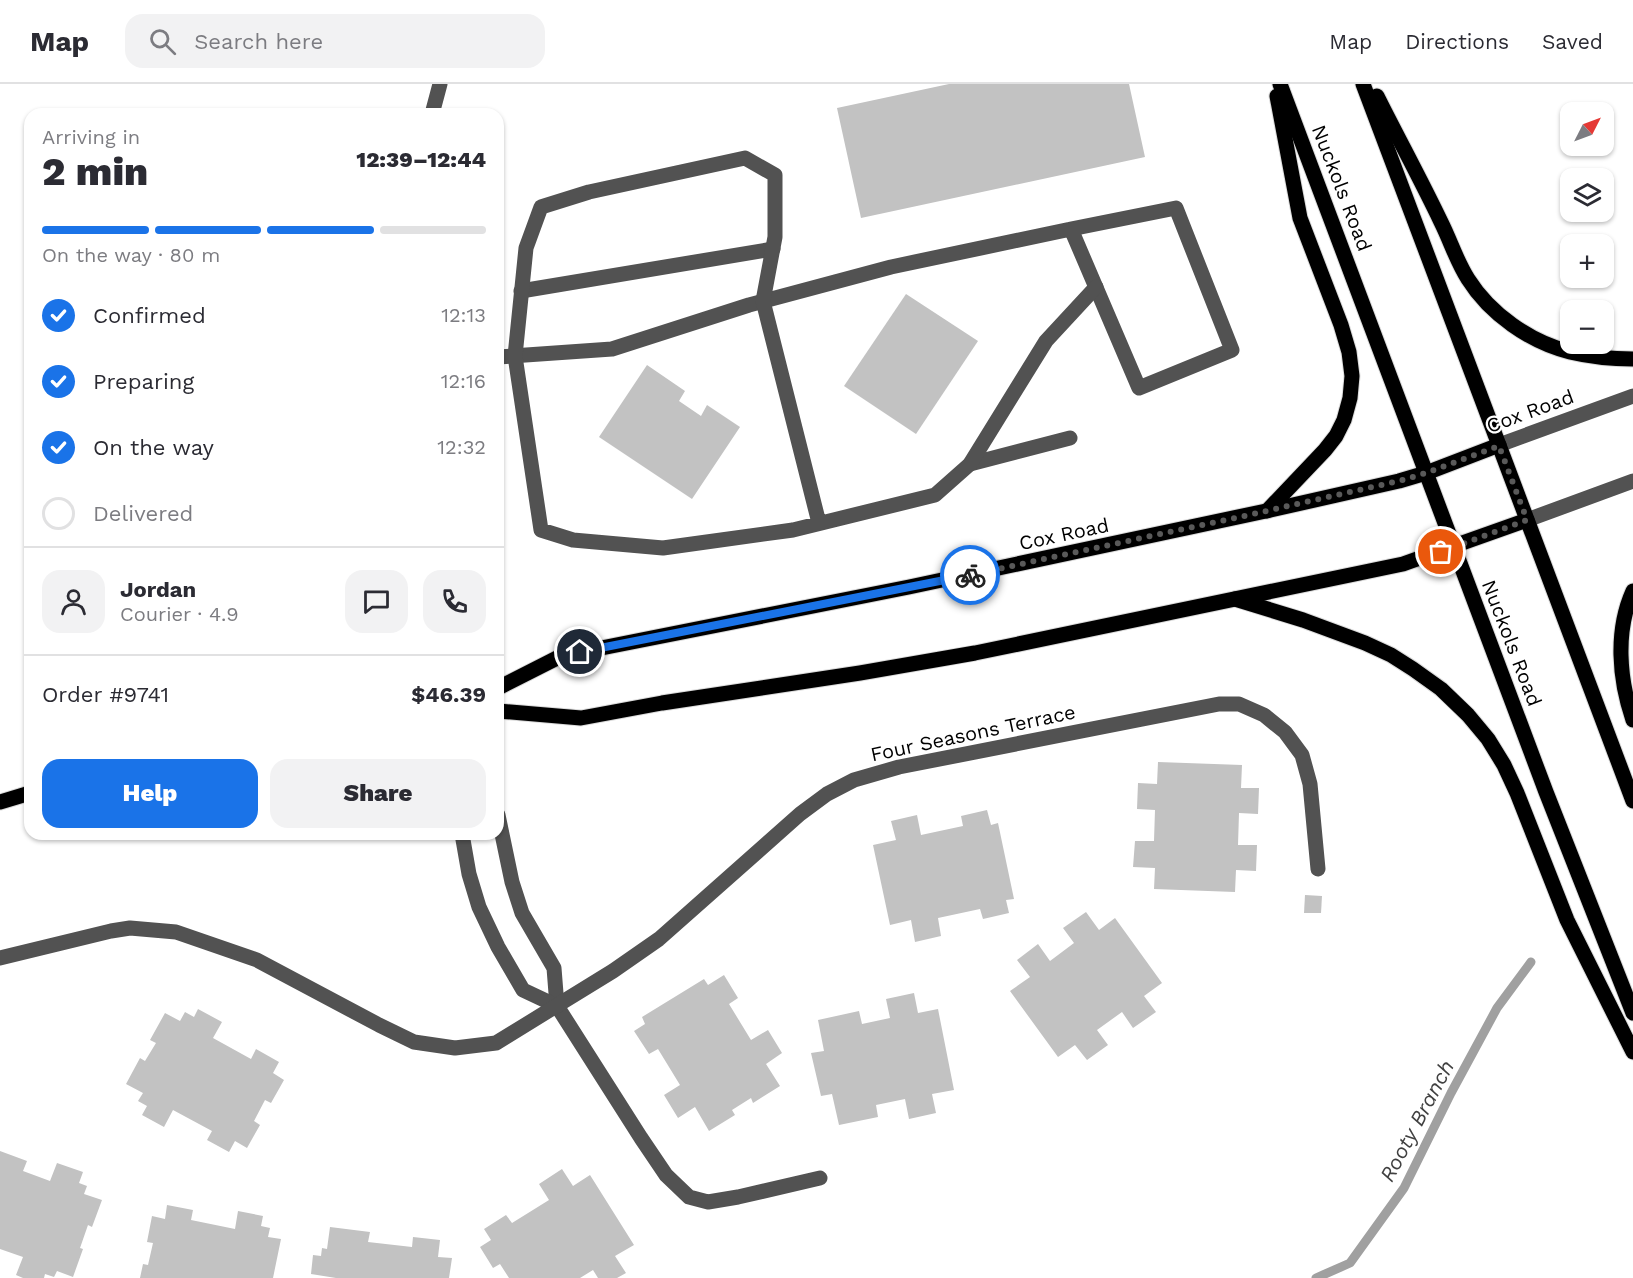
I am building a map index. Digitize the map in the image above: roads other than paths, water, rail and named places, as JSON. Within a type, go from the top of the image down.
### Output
[{"type":"main road","points":[[1266,511],[1336,436],[1344,420],[1350,398],[1352,376],[1349,352],[1341,325],[1300,218],[1274,84]]},
{"type":"main road","name":"Nuckols Road","points":[[1280,84],[1566,844],[1633,1013]]},
{"type":"main road","points":[[1364,84],[1633,801]]},
{"type":"main road","points":[[1371,84],[1442,224],[1455,256],[1486,303],[1511,323],[1541,342],[1570,352],[1608,359],[1633,359]]},
{"type":"main road","name":"Cox Road","points":[[504,685],[561,656],[956,578],[1380,486],[1426,473],[1499,446]]},
{"type":"main road","points":[[504,712],[581,718],[975,653],[1403,564],[1527,520]]},
{"type":"main road","points":[[1633,591],[1623,627],[1621,658],[1623,687],[1633,720]]},
{"type":"main road","points":[[1232,598],[1303,620],[1391,655],[1441,689],[1468,715],[1488,739],[1504,765],[1567,920],[1633,1052]]},
{"type":"main road","points":[[0,802],[24,796]]},
{"type":"street","points":[[434,108],[440,84]]},
{"type":"street","points":[[819,524],[763,301],[775,237],[775,175],[745,158],[589,192],[541,207],[526,248],[515,356],[541,530],[573,540],[663,548],[793,530],[819,524],[935,495],[970,464],[1046,340],[1096,287]]},
{"type":"street","points":[[504,357],[612,349],[763,301],[891,267],[1071,229],[1176,208],[1232,350],[1139,388],[1071,229]]},
{"type":"street","points":[[521,291],[773,249]]},
{"type":"street","name":"Cox Road","points":[[1499,446],[1633,396]]},
{"type":"street","points":[[970,464],[1070,438]]},
{"type":"street","points":[[1527,520],[1633,481]]},
{"type":"street","name":"Four Seasons Terrace","points":[[0,958],[130,928],[176,933],[257,960],[378,1026],[414,1042],[455,1048],[496,1043],[613,971],[659,939],[800,814],[827,794],[854,780],[900,767],[1219,704],[1239,704],[1264,715],[1285,732],[1302,755],[1310,784],[1318,869]]},
{"type":"street","points":[[463,840],[469,874],[479,907],[498,947],[523,990],[556,1006]]},
{"type":"street","points":[[503,840],[512,882],[522,913],[554,968],[556,1006],[666,1175],[689,1197],[708,1202],[820,1178]]},
{"type":"waterway","name":"Rooty Branch","points":[[1316,1278],[1350,1263],[1404,1188],[1451,1093],[1497,1008],[1531,962]]}]
